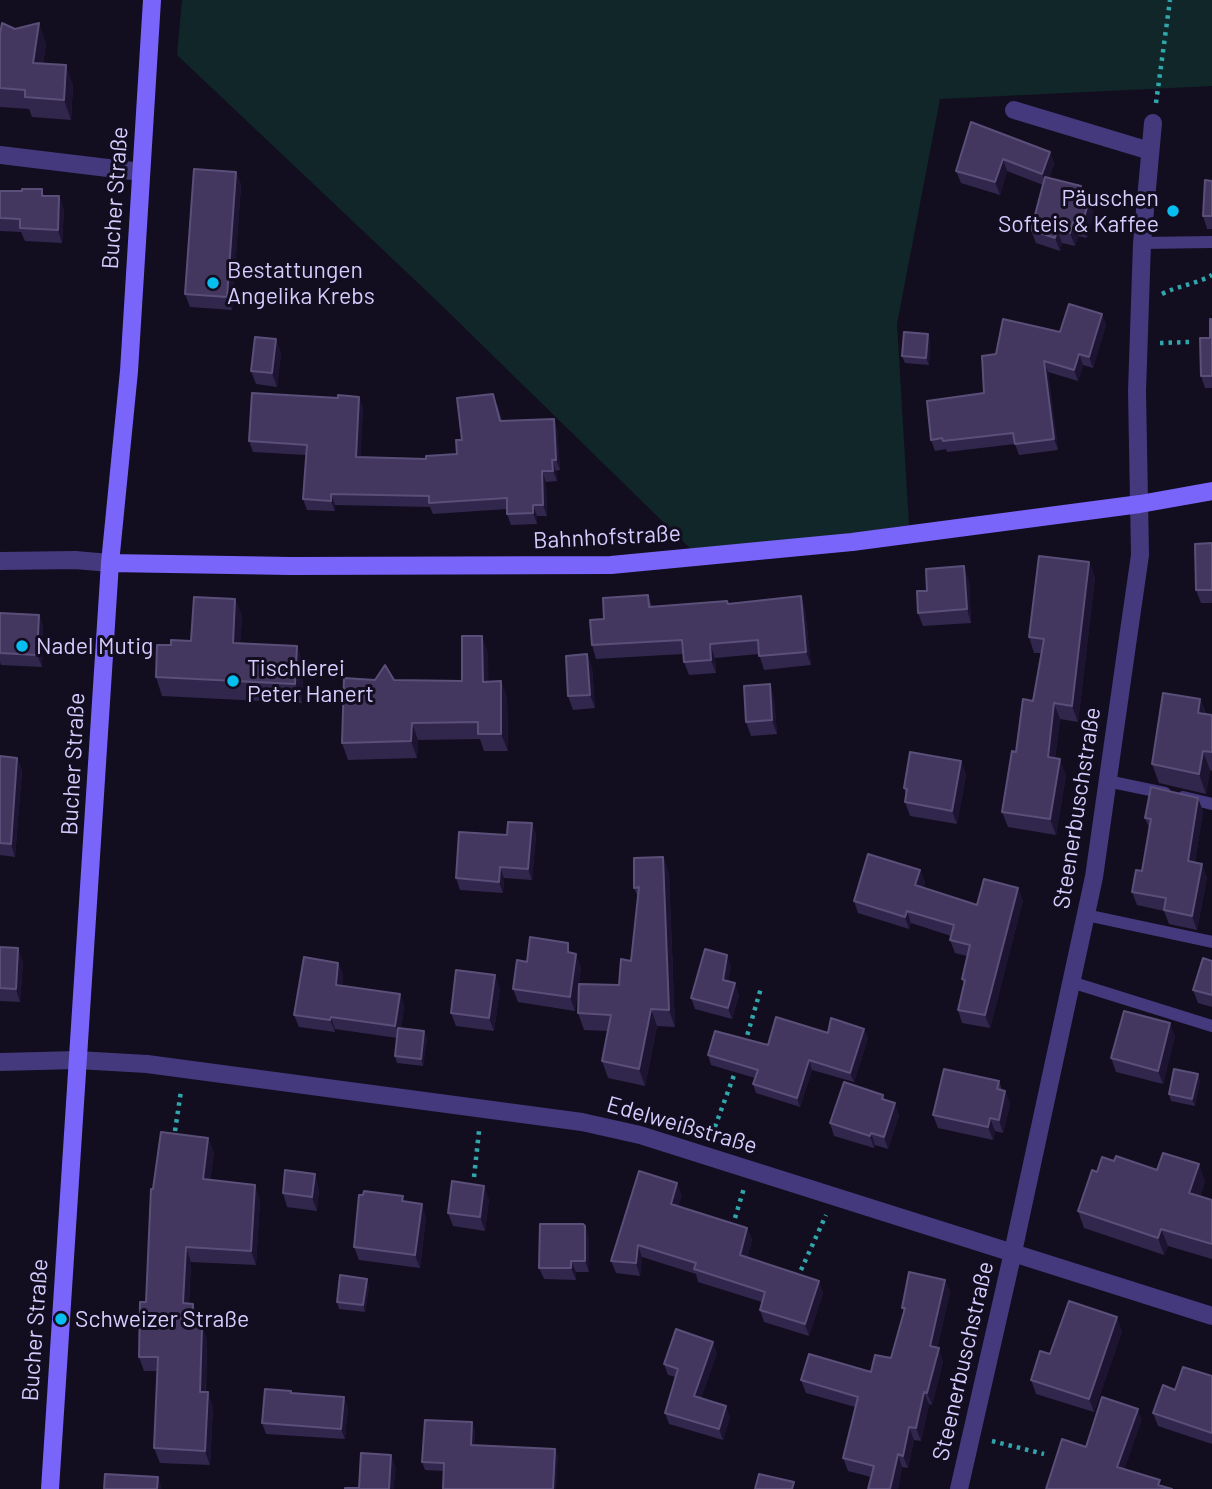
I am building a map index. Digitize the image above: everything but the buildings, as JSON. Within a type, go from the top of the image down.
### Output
[{"type":"main road","name":"Bucher Straße","points":[[50,1489],[93,859],[110,563],[129,371],[152,0]]},
{"type":"main road","name":"Bahnhofstraße","points":[[110,563],[291,566],[611,565],[852,542],[1140,504],[1212,491]]},
{"type":"street","points":[[1014,110],[1150,151]]},
{"type":"street","name":"Steenerbuschstraße","points":[[958,1489],[1013,1252],[1094,877],[1140,555],[1137,391],[1142,243],[1153,123]]},
{"type":"street","points":[[0,155],[141,172]]},
{"type":"street","name":"Bahnhofstraße","points":[[0,561],[75,560],[110,563]]},
{"type":"street","points":[[0,1062],[78,1060]]},
{"type":"street","name":"Edelweißstraße","points":[[78,1060],[184,1069],[582,1122],[640,1135],[1212,1316]]},
{"type":"lane","points":[[1142,243],[1212,242]]},
{"type":"lane","points":[[1107,781],[1212,803]]},
{"type":"lane","points":[[1086,915],[1212,942]]},
{"type":"lane","points":[[1071,982],[1212,1026]]},
{"type":"path","points":[[1153,123],[1170,0]]},
{"type":"path","points":[[1140,298],[1162,294],[1178,286],[1193,285],[1212,275]]},
{"type":"path","points":[[742,1054],[761,988]]},
{"type":"path","points":[[704,1155],[737,1066]]},
{"type":"path","points":[[175,1131],[184,1069]]},
{"type":"path","points":[[474,1177],[481,1109]]},
{"type":"path","points":[[735,1218],[750,1171]]},
{"type":"path","points":[[801,1270],[831,1197]]},
{"type":"path","points":[[971,1435],[1044,1454]]},
{"type":"green space","points":[[182,0],[1212,0],[1212,86],[940,99],[897,324],[909,525],[699,557],[435,299],[177,55]]},
{"type":"place","name":"Päuschen Softeis & Kaffee","points":[[1173,211]]},
{"type":"place","name":"Bestattungen Angelika Krebs","points":[[213,283]]},
{"type":"place","name":"Nadel Mutig","points":[[22,646]]},
{"type":"place","name":"Tischlerei Peter Hanert","points":[[233,681]]},
{"type":"place","name":"Schweizer Straße","points":[[61,1319]]}]
